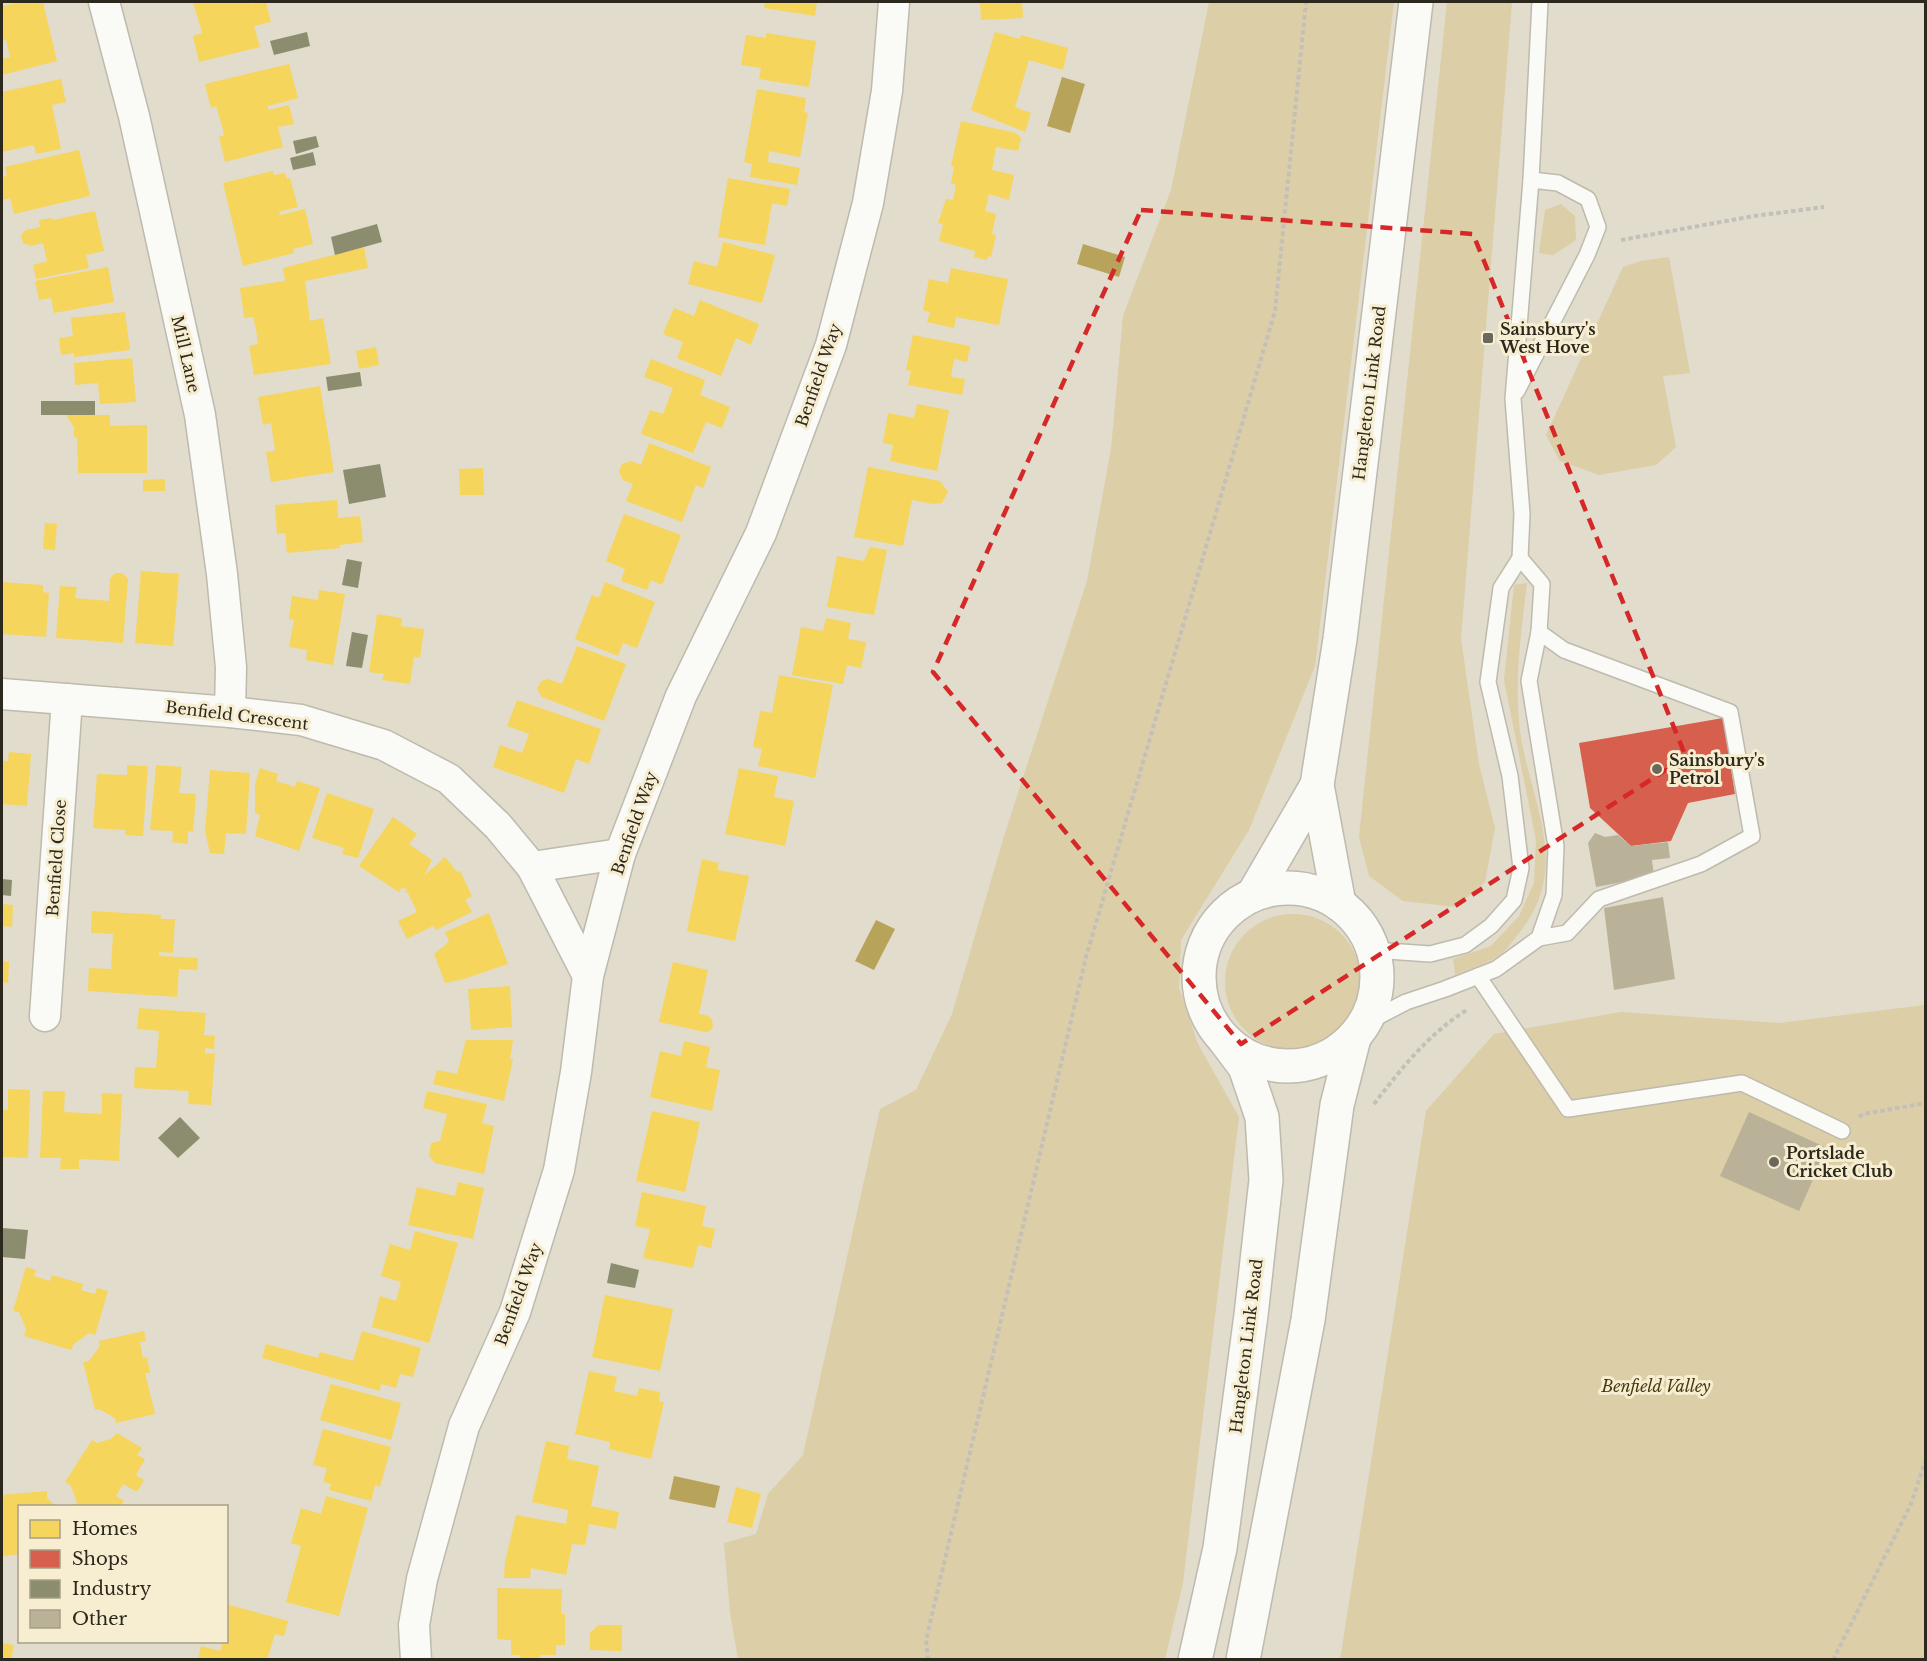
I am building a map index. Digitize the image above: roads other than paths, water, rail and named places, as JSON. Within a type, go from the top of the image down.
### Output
[{"type":"highway","name":"Hangleton Link Road","points":[[1339,904],[1317,785],[1340,639],[1416,2]]},
{"type":"highway","name":"Hangleton Link Road","points":[[1253,895],[1317,785]]},
{"type":"highway","points":[[1243,1659],[1308,1320],[1337,1105],[1359,1031],[1371,1010],[1377,978],[1373,950],[1362,927],[1339,904],[1309,889],[1284,888],[1253,895],[1227,912],[1209,936],[1199,965],[1200,994],[1211,1022],[1224,1039],[1247,1056],[1276,1066],[1299,1066],[1329,1057],[1359,1031]]},
{"type":"highway","name":"Hangleton Link Road","points":[[1195,1659],[1220,1548],[1251,1315],[1266,1179],[1262,1117],[1245,1067],[1224,1039]]},
{"type":"street","name":"Mill Lane","points":[[104,2],[134,116],[200,415],[222,574],[231,667],[230,712]]},
{"type":"street","name":"Benfield Way","points":[[416,1659],[414,1625],[422,1579],[464,1426],[515,1312],[559,1170],[576,1072],[588,976],[620,854],[681,696],[761,533],[831,345],[868,203],[887,91],[894,2]]},
{"type":"street","name":"Benfield Crescent","points":[[2,694],[230,712],[301,720],[384,745],[449,779],[498,826],[531,867],[588,976]]},
{"type":"street","name":"Benfield Close","points":[[45,1016],[67,699]]},
{"type":"street","points":[[531,867],[620,854]]},
{"type":"lane","points":[[1373,950],[1430,954],[1465,945],[1491,927],[1514,900],[1521,868],[1510,776],[1488,682],[1502,588],[1520,558],[1522,514],[1513,399],[1531,180],[1540,2]]},
{"type":"lane","points":[[1513,399],[1598,227],[1588,199],[1558,183],[1531,180]]},
{"type":"lane","points":[[1520,558],[1542,584],[1539,632],[1529,681],[1556,846],[1554,895],[1539,938]]},
{"type":"lane","points":[[1359,1031],[1406,1002],[1496,969],[1539,938],[1567,933],[1599,898],[1701,864],[1752,836],[1730,712],[1564,650],[1539,632]]},
{"type":"lane","points":[[1478,976],[1568,1109],[1742,1083],[1842,1131]]},
{"type":"place","name":"Sainsbury's West Hove","points":[[1488,338]]},
{"type":"place","name":"Sainsbury's Petrol","points":[[1657,769]]},
{"type":"place","name":"Portslade Cricket Club","points":[[1774,1162]]},
{"type":"park label","name":"Benfield Valley","points":[[1656,1386]]}]
